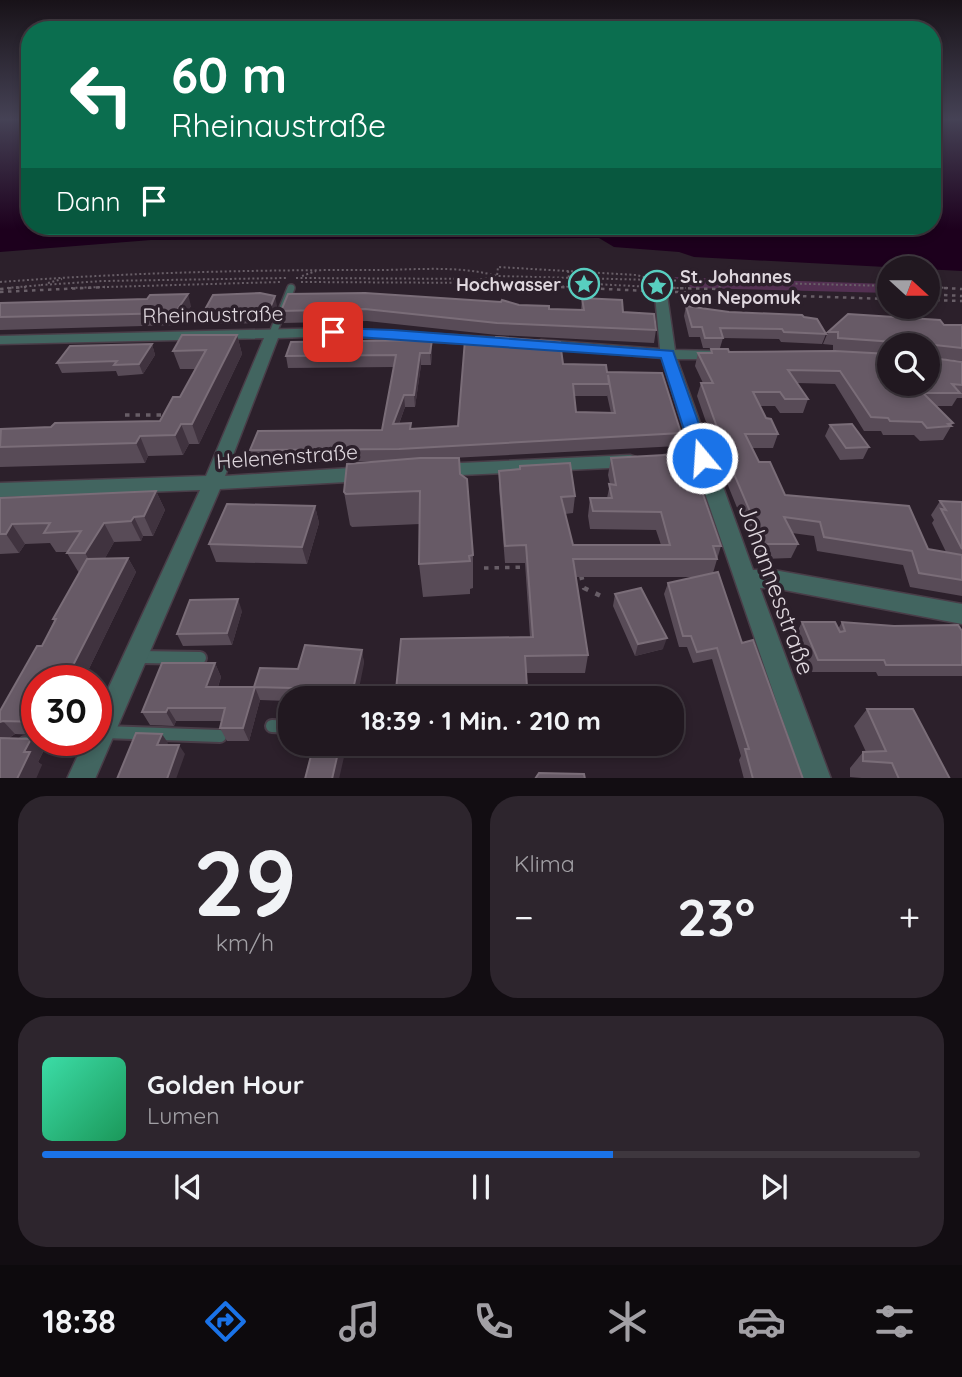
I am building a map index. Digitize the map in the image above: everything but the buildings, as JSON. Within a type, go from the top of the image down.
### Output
[{"type":"street","name":"Johannesstraße","points":[[661,289],[667,354],[817,778]]},
{"type":"street","points":[[112,710],[213,483],[273,333]]},
{"type":"street","name":"Rheinaustraße","points":[[0,340],[367,333],[667,354],[733,355]]},
{"type":"street","points":[[417,471],[702,458]]},
{"type":"street","name":"Helenenstraße","points":[[0,490],[213,483],[390,472]]},
{"type":"street","points":[[746,579],[774,579],[962,614]]},
{"type":"street","points":[[81,778],[91,756]]},
{"type":"lane","points":[[273,333],[291,288]]},
{"type":"lane","points":[[136,657],[200,658]]},
{"type":"lane","points":[[272,726],[278,726]]},
{"type":"lane","points":[[112,739],[220,736]]},
{"type":"lane","points":[[15,743],[21,743]]},
{"type":"path","points":[[498,276],[498,267],[636,275],[655,280],[661,289]]},
{"type":"path","points":[[525,268],[525,277]]},
{"type":"path","points":[[289,270],[298,278]]},
{"type":"path","points":[[298,278],[317,270]]},
{"type":"path","points":[[0,282],[67,277],[317,270],[480,271],[498,276],[525,277],[877,286]]},
{"type":"path","points":[[546,270],[547,277]]},
{"type":"path","points":[[568,271],[569,278],[577,283],[661,289],[719,289],[723,281]]},
{"type":"path","points":[[0,291],[103,281],[484,279],[498,276]]},
{"type":"path","points":[[41,285],[67,277]]},
{"type":"path","points":[[661,289],[667,280]]},
{"type":"path","points":[[0,291],[135,285],[391,281],[639,290]]},
{"type":"path","points":[[645,281],[661,289]]},
{"type":"path","points":[[940,288],[962,289]]},
{"type":"path","points":[[677,292],[877,299]]},
{"type":"path","points":[[940,295],[962,296]]},
{"type":"path","points":[[940,300],[962,301]]},
{"type":"path","points":[[125,415],[170,414]]},
{"type":"path","points":[[579,566],[584,588],[601,596]]},
{"type":"path","points":[[484,568],[531,567]]},
{"type":"shaded area","points":[[0,156],[21,156],[21,235],[941,235],[941,156],[962,156],[962,271],[940,270],[940,256],[877,256],[877,267],[694,257],[679,252],[614,247],[599,238],[151,240],[0,252]]},
{"type":"shaded area","points":[[674,277],[877,284],[877,293],[692,288]]},
{"type":"place","name":"Hochwasser","points":[[584,284]]},
{"type":"place","name":"St. Johannes von Nepomuk","points":[[657,286]]},
{"type":"route","points":[[333,332],[667,354],[702,458]]}]
